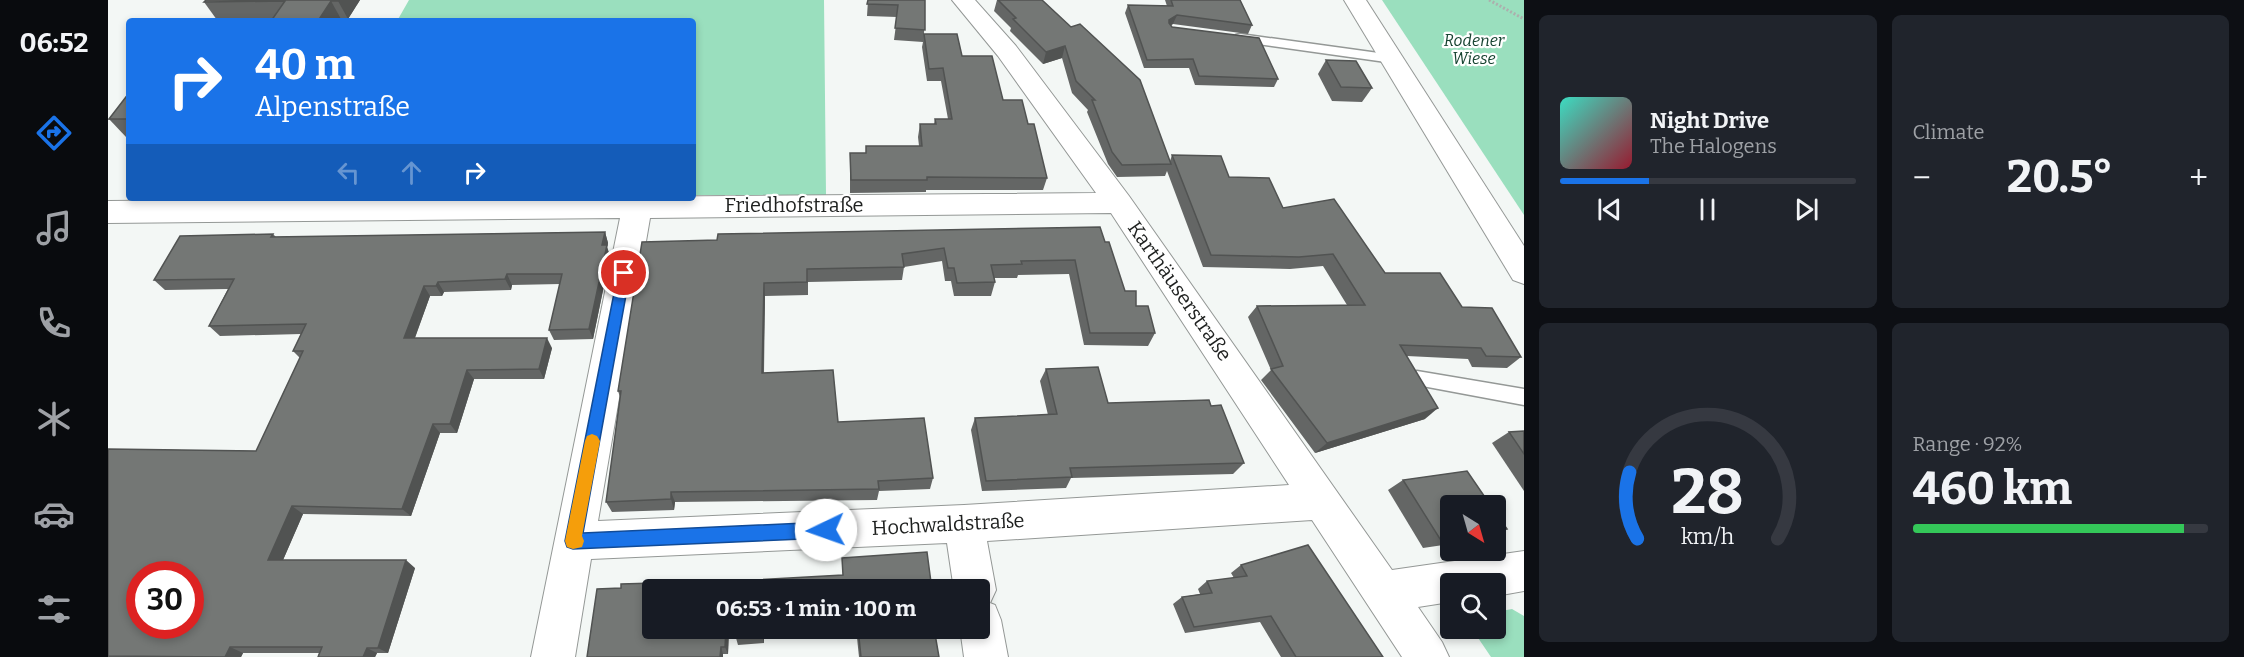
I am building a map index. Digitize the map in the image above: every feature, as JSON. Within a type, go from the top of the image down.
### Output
[{"type":"street","name":"Karthäuserstraße","points":[[963,0],[1007,51],[1119,203],[1427,657]]},
{"type":"street","points":[[1355,0],[1524,272]]},
{"type":"street","name":"Friedhofstraße","points":[[108,212],[1119,203]]},
{"type":"street","points":[[553,657],[637,206]]},
{"type":"street","name":"Hochwaldstraße","points":[[573,541],[964,524],[1323,501]]},
{"type":"street","points":[[964,524],[973,579]]},
{"type":"street","points":[[1385,592],[1524,571]]},
{"type":"street","points":[[983,639],[986,657]]},
{"type":"lane","points":[[1228,36],[1392,59]]},
{"type":"lane","points":[[1417,378],[1524,397]]},
{"type":"path","points":[[1489,0],[1524,19]]},
{"type":"green space","points":[[409,0],[824,0],[826,195],[696,195],[696,18],[399,18]]},
{"type":"green space","name":"Rodener Wiese","points":[[1382,0],[1524,0],[1524,215]]},
{"type":"green space","points":[[1512,609],[1524,616],[1524,657],[1491,657],[1479,639],[1506,639],[1506,610]]},
{"type":"building","points":[[206,0],[339,0],[331,1],[320,18],[273,18],[285,1],[204,2]]},
{"type":"building","points":[[868,0],[925,0],[925,30],[895,28],[898,5],[867,4]]},
{"type":"building","points":[[998,0],[1042,0],[1071,27],[1080,24],[1140,80],[1171,164],[1122,165],[1112,152],[1092,100],[1095,100],[1076,81],[1065,46],[1046,52],[1013,19],[1016,18]]},
{"type":"building","points":[[1171,0],[1240,0],[1252,25],[1177,15],[1169,20],[1169,23],[1172,27],[1259,38],[1278,79],[1199,76],[1193,59],[1147,60],[1128,5],[1173,6]]},
{"type":"building","points":[[924,34],[957,34],[962,56],[992,56],[1003,100],[1022,100],[1028,124],[1034,124],[1047,178],[927,177],[927,180],[851,180],[850,153],[866,153],[866,146],[922,146],[920,124],[936,124],[935,119],[952,119],[943,68],[929,69]]},
{"type":"building","points":[[1326,60],[1356,61],[1372,88],[1341,87]]},
{"type":"building","points":[[126,97],[126,119],[109,119]]},
{"type":"building","points":[[1172,155],[1221,156],[1229,177],[1269,178],[1283,208],[1334,199],[1385,273],[1440,273],[1462,307],[1492,308],[1521,357],[1486,356],[1481,348],[1400,345],[1438,408],[1327,443],[1271,369],[1283,366],[1257,306],[1365,305],[1333,254],[1299,257],[1211,255]]},
{"type":"building","points":[[1100,227],[1105,242],[1109,242],[1125,291],[1136,291],[1136,306],[1148,306],[1155,333],[1090,333],[1075,260],[1021,261],[1022,264],[991,265],[995,282],[957,283],[954,268],[948,268],[944,248],[902,254],[904,267],[807,269],[807,282],[764,283],[762,373],[833,370],[838,422],[924,418],[933,478],[878,481],[879,489],[671,492],[671,499],[606,502],[621,391],[618,391],[642,242],[717,240],[718,234]]},
{"type":"building","points":[[605,232],[602,245],[607,245],[589,329],[549,330],[562,274],[507,274],[505,279],[438,282],[436,286],[424,286],[404,338],[547,338],[539,369],[467,370],[450,424],[433,424],[402,509],[292,506],[268,560],[406,560],[378,648],[367,648],[363,657],[318,657],[322,647],[230,647],[225,657],[108,656],[108,449],[256,451],[303,351],[293,351],[306,324],[209,326],[234,279],[154,280],[180,236],[273,234],[271,237]]},
{"type":"building","points":[[1098,367],[1108,403],[1209,400],[1211,406],[1221,405],[1244,463],[1070,468],[1072,477],[986,481],[975,418],[1057,414],[1046,369]]},
{"type":"building","points":[[1524,431],[1524,454],[1509,432]]},
{"type":"building","points":[[1467,471],[1483,495],[1440,495],[1440,539],[1403,480]]},
{"type":"building","points":[[1308,545],[1383,657],[1296,657],[1271,616],[1194,627],[1182,597],[1212,593],[1207,581],[1247,576],[1241,565]]},
{"type":"building","points":[[927,552],[931,579],[772,579],[843,575],[842,558]]},
{"type":"building","points":[[642,583],[642,639],[725,639],[725,647],[721,647],[720,657],[587,657],[597,589],[621,588],[621,584]]},
{"type":"building","points":[[859,639],[936,639],[939,657],[861,657]]},
{"type":"slow traffic","points":[[576,541],[573,541],[592,441]]},
{"type":"route","points":[[624,273],[573,541],[826,530]]}]
